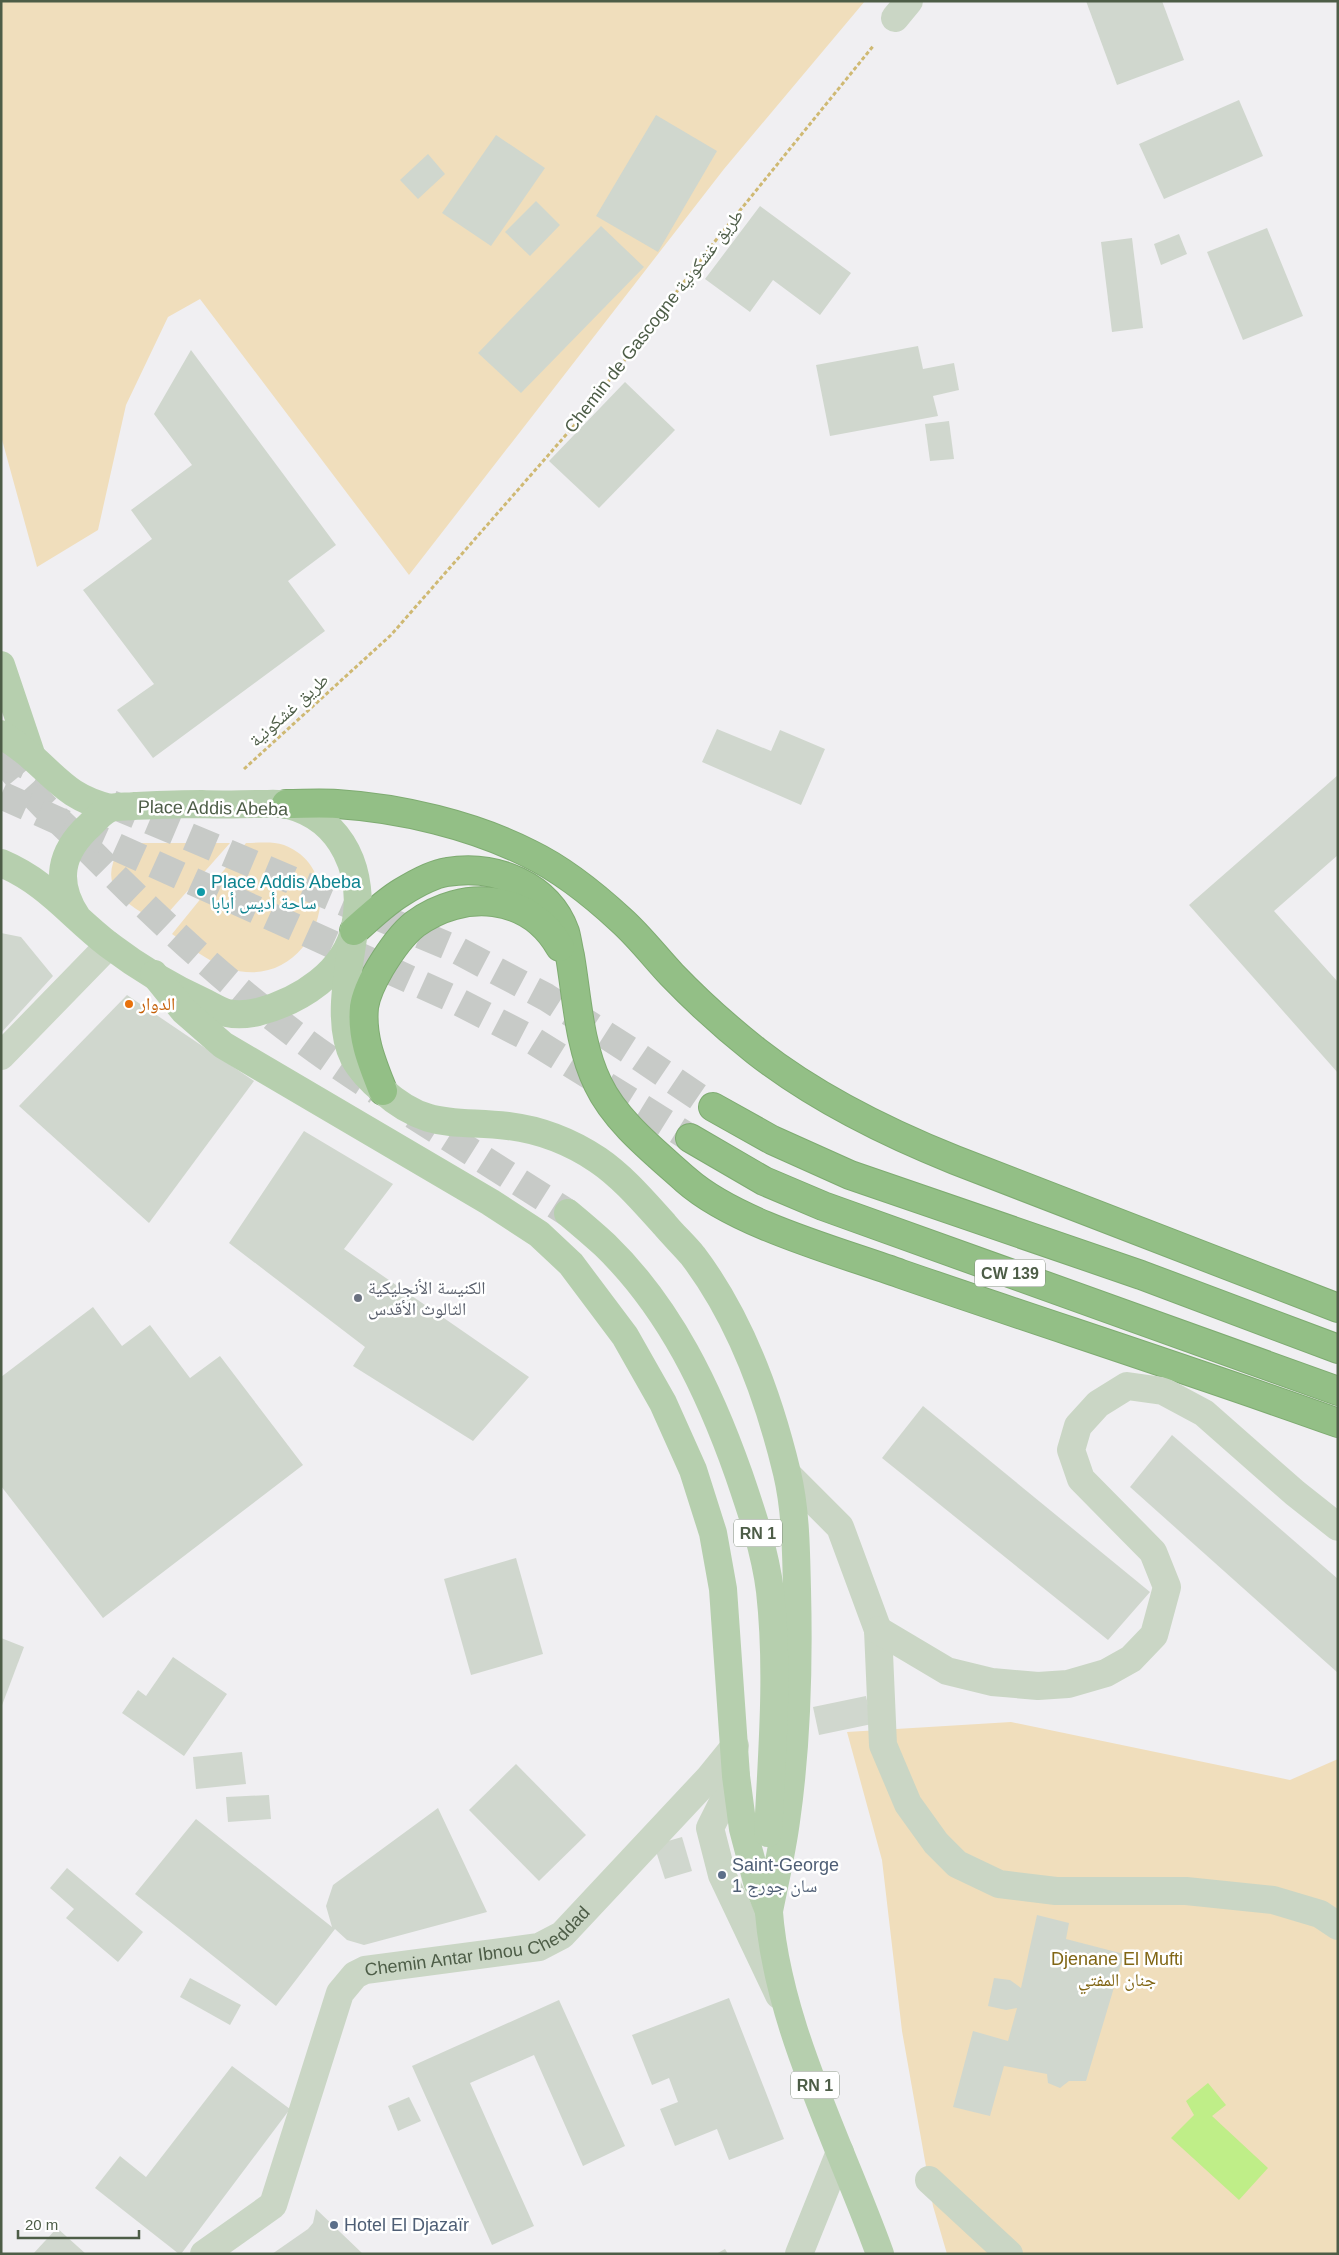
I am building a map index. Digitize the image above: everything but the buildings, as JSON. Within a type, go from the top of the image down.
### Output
[{"type":"highway","points":[[286,804],[337,804],[398,812],[492,837],[531,854],[569,878],[623,921],[717,1018],[757,1052],[853,1113],[903,1139],[955,1160],[1338,1308]]},
{"type":"highway","points":[[354,931],[399,893],[446,872],[478,871],[510,877],[534,889],[552,906],[565,932],[582,1031],[598,1084],[635,1135],[700,1193],[782,1232],[1038,1322],[1202,1375],[1338,1422]]},
{"type":"highway","points":[[383,1091],[366,1047],[364,1005],[371,984],[384,961],[396,944],[414,925],[446,908],[475,900],[500,902],[523,909],[541,922],[559,945],[572,971]]},
{"type":"highway","name":"CW 139","points":[[713,1107],[772,1140],[850,1174],[1141,1275],[1338,1349]]},
{"type":"highway","name":"CW 139","points":[[690,1138],[764,1180],[823,1206],[1338,1391]]},
{"type":"main road","points":[[1,665],[32,757]]},
{"type":"main road","points":[[1,734],[32,757],[75,796],[110,808]]},
{"type":"main road","name":"Place Addis Abeba","points":[[1,863],[23,872],[50,891],[109,945],[193,997],[227,1013],[250,1014],[296,999],[331,970],[342,957],[354,931],[358,897],[355,878],[346,851],[334,831],[315,814],[286,804],[172,804],[110,808]]},
{"type":"main road","points":[[78,917],[66,897],[63,872],[64,860],[69,848],[80,834],[110,808]]},
{"type":"main road","points":[[354,931],[345,1006],[347,1034],[355,1061],[383,1091],[414,1112],[431,1120],[507,1126],[550,1136],[571,1144],[600,1162],[622,1180],[692,1256],[732,1318],[755,1369],[788,1475],[796,1534],[797,1682],[794,1762],[787,1816],[769,1911]]},
{"type":"main road","points":[[154,974],[184,1011],[223,1045],[490,1202],[539,1234],[571,1264],[596,1294],[625,1336],[663,1403],[694,1470],[713,1533],[723,1589],[736,1776],[743,1829],[757,1882],[769,1911]]},
{"type":"main road","name":"RN 1","points":[[568,1213],[618,1259],[656,1304],[671,1326],[691,1361],[721,1424],[763,1551],[770,1600],[774,1691],[767,1852],[769,1911],[780,1975],[792,2021],[880,2254]]},
{"type":"street","points":[[1,1056],[109,945]]},
{"type":"street","points":[[878,1630],[948,1672],[992,1682],[1038,1686],[1068,1684],[1106,1673],[1131,1659],[1154,1634],[1167,1587],[1153,1552],[1081,1479],[1071,1450],[1078,1426],[1098,1404],[1127,1386],[1163,1391],[1204,1413],[1295,1493],[1338,1527]]},
{"type":"street","points":[[788,1475],[840,1527],[878,1630],[883,1745],[908,1804],[936,1843],[957,1864],[999,1884],[1056,1891],[1186,1891],[1273,1900],[1320,1914],[1338,1926]]},
{"type":"street","name":"Chemin Antar Ibnou Cheddad","points":[[204,2254],[273,2205],[340,1993],[347,1983],[366,1970],[539,1947],[562,1935],[709,1778],[735,1746]]},
{"type":"street","points":[[736,1776],[710,1828],[722,1875],[738,1912],[792,2021]]},
{"type":"street","points":[[799,2254],[840,2152]]},
{"type":"street","points":[[928,2180],[1009,2254]]},
{"type":"path","name":"Chemin de Gascogne طريق غشكونية","points":[[391,635],[579,420],[716,240],[902,10]]},
{"type":"path","name":"طريق غشكونية","points":[[205,804],[391,635]]},
{"type":"green space","points":[[1,1],[865,1],[724,169],[409,575],[200,299],[168,317],[126,405],[98,530],[37,567],[1,436]]},
{"type":"green space","points":[[135,843],[230,843],[159,923],[132,906],[117,892],[113,884],[111,874],[116,856],[124,847]]},
{"type":"green space","points":[[246,843],[284,845],[306,860],[318,880],[320,904],[314,928],[301,949],[282,965],[257,972],[227,968],[220,965],[198,953],[172,934]]},
{"type":"green space","name":"Djenane El Mufti جنان المفتي","points":[[1011,1722],[1290,1780],[1338,1759],[1338,2254],[947,2254],[933,2206],[902,2031],[882,1860],[847,1732]]},
{"type":"shaded area","points":[[1208,2083],[1226,2105],[1212,2116],[1268,2168],[1239,2200],[1171,2138],[1194,2115],[1186,2101]]},
{"type":"tunnel","points":[[1,754],[45,774]]},
{"type":"tunnel","points":[[1,755],[21,782],[44,806],[193,950],[300,1038],[377,1091]]},
{"type":"tunnel","points":[[1,795],[449,997],[529,1038],[690,1138]]},
{"type":"tunnel","points":[[111,804],[455,949],[546,997],[713,1107]]},
{"type":"tunnel","points":[[413,1115],[568,1213]]},
{"type":"place","name":"Place Addis Abeba ساحة أديس أبابا","points":[[201,892]]},
{"type":"place","name":"الدوار","points":[[129,1004]]},
{"type":"place","name":"الكنيسة الأنجليكية الثالوث الأقدس","points":[[358,1298]]},
{"type":"place","name":"Saint-George 1 سان جورج","points":[[722,1875]]},
{"type":"place","name":"Hotel El Djazaïr","points":[[334,2225]]}]
